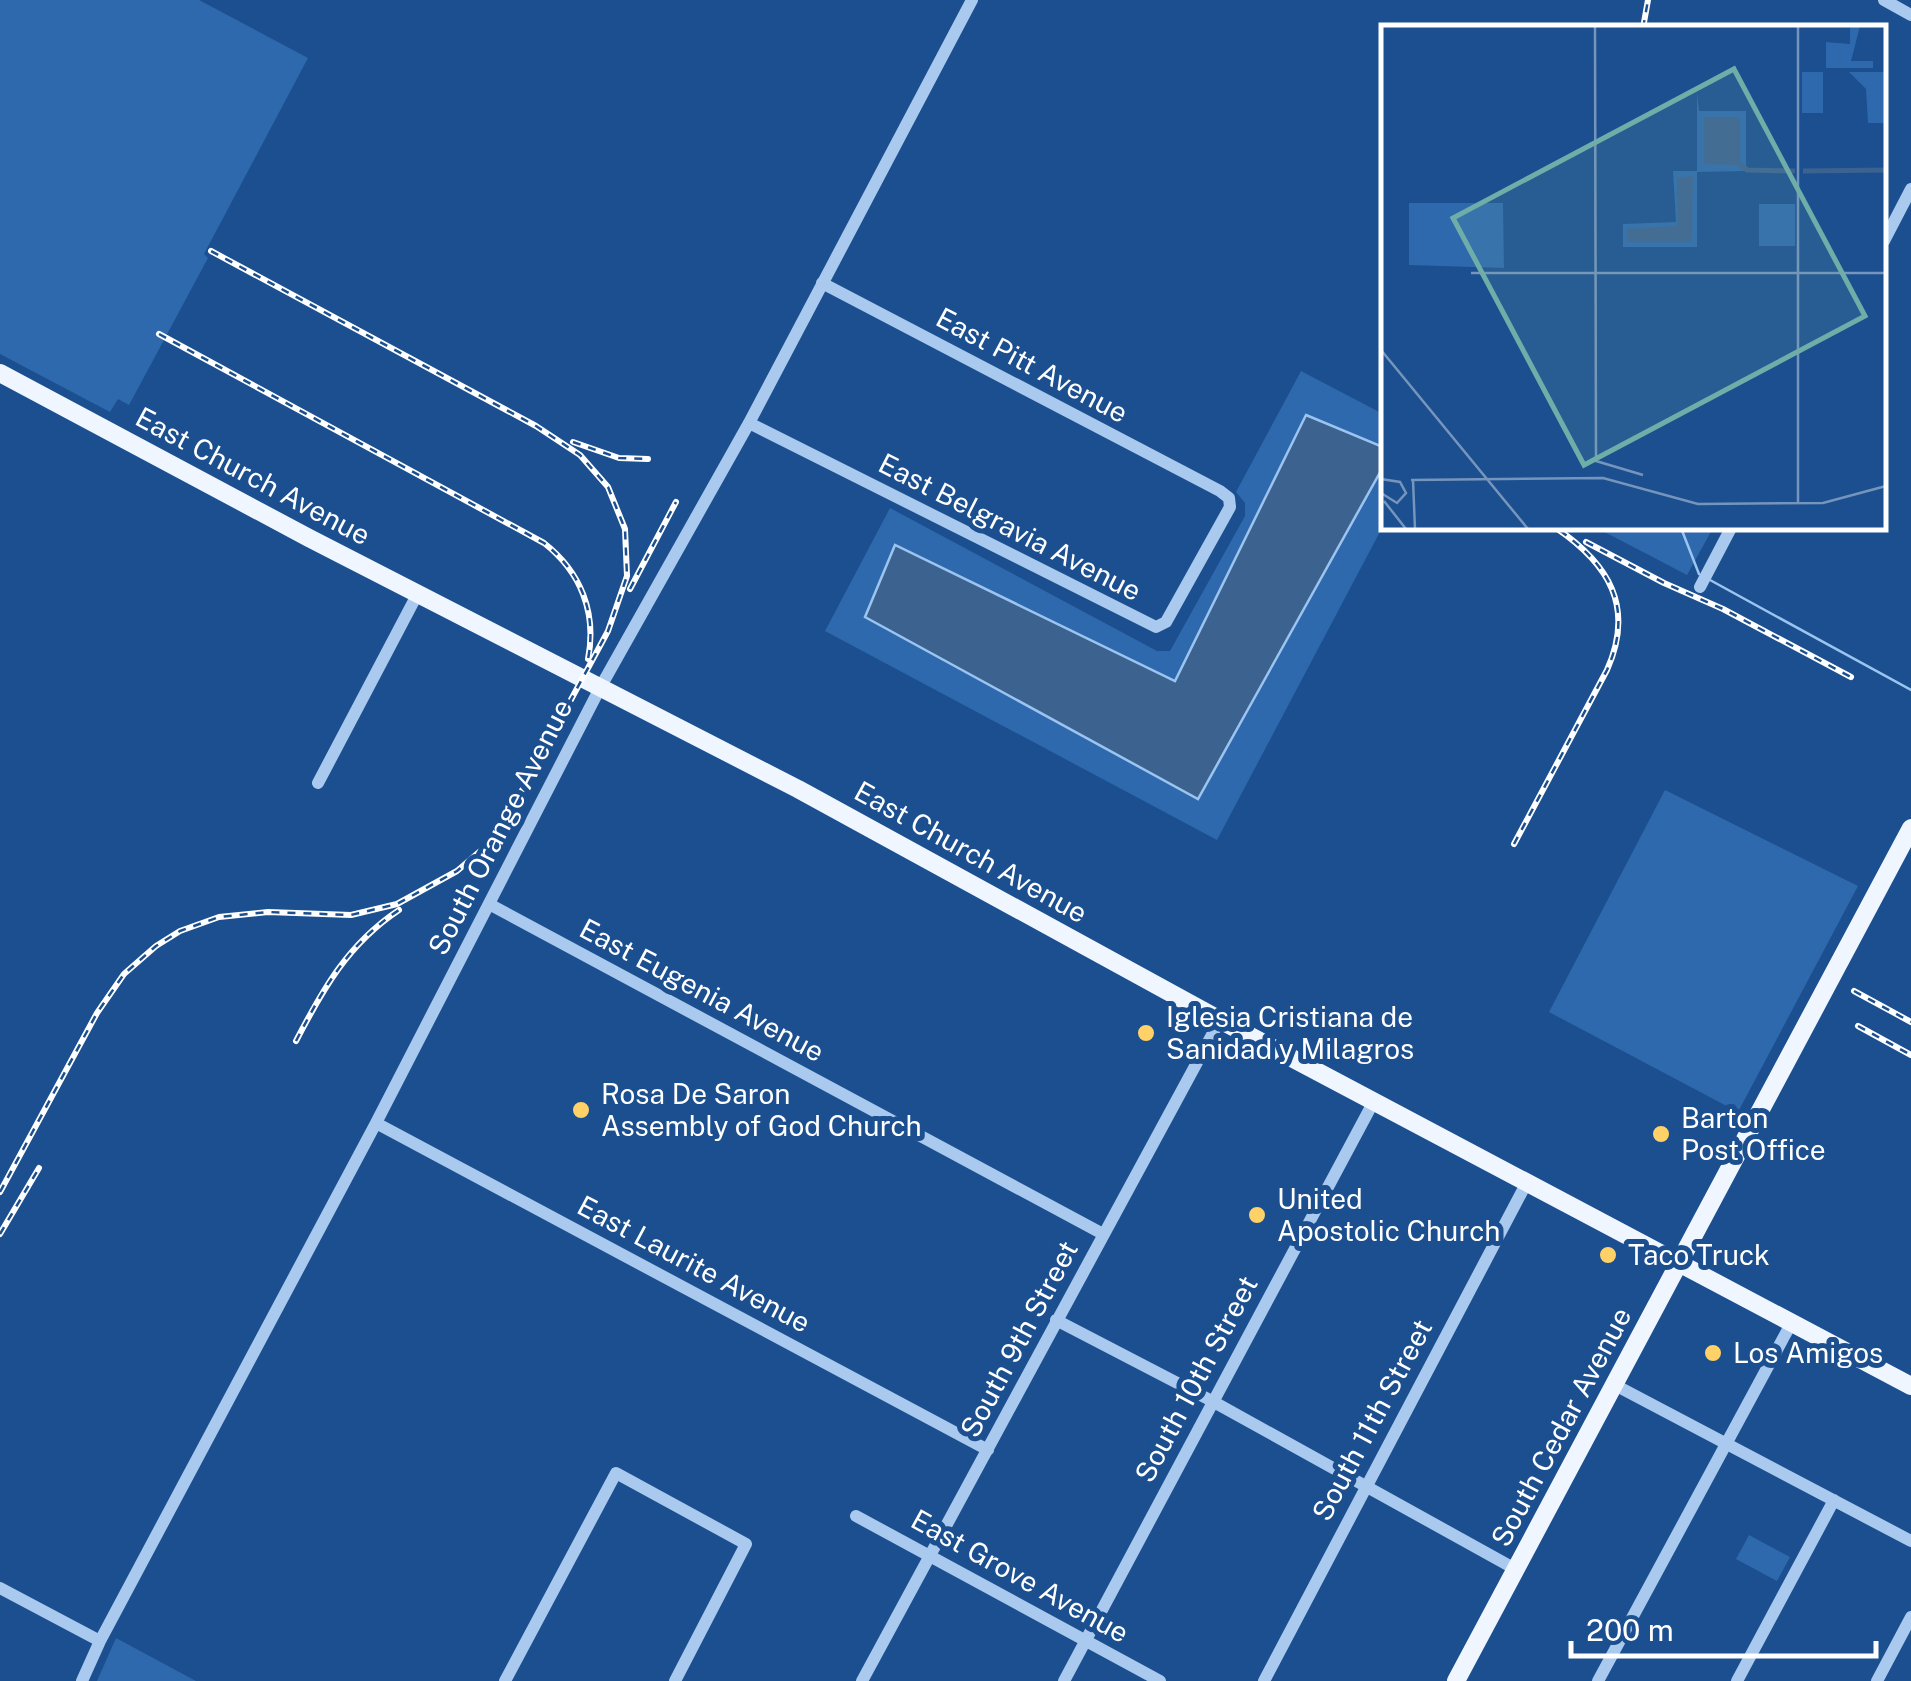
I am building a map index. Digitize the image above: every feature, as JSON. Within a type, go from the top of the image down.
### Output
[{"type":"main road","name":"East Church Avenue","points":[[0,373],[798,789],[1220,1020],[1911,1386]]},
{"type":"main road","name":"South Cedar Avenue","points":[[1456,1681],[1911,828]]},
{"type":"street","name":"South Orange Avenue","points":[[82,1681],[600,688],[749,423],[972,0]]},
{"type":"street","points":[[1884,0],[1911,14]]},
{"type":"street","points":[[1886,237],[1911,190]]},
{"type":"street","name":"East Pitt Avenue","points":[[822,283],[1220,490]]},
{"type":"street","name":"East Belgravia Avenue","points":[[749,423],[1156,627],[1166,622],[1230,508],[1229,498],[1220,490]]},
{"type":"street","points":[[1700,587],[1730,530]]},
{"type":"street","points":[[318,783],[418,593]]},
{"type":"street","name":"East Eugenia Avenue","points":[[489,904],[1103,1234]]},
{"type":"street","name":"South 9th Street","points":[[862,1681],[1220,1020]]},
{"type":"street","name":"South 10th Street","points":[[1064,1681],[1374,1101]]},
{"type":"street","name":"East Laurite Avenue","points":[[376,1122],[988,1450]]},
{"type":"street","name":"South 11th Street","points":[[1264,1681],[1526,1184]]},
{"type":"street","points":[[1056,1320],[1212,1401],[1517,1570]]},
{"type":"street","points":[[1598,1681],[1792,1322]]},
{"type":"street","points":[[1614,1384],[1911,1540]]},
{"type":"street","points":[[504,1681],[616,1473],[746,1544],[674,1681]]},
{"type":"street","points":[[1737,1681],[1834,1500]]},
{"type":"street","name":"East Grove Avenue","points":[[856,1516],[1160,1681]]},
{"type":"street","points":[[0,1588],[100,1641]]},
{"type":"street","points":[[1876,1681],[1911,1617]]},
{"type":"shaded area","points":[[0,0],[199,0],[308,58],[129,405],[118,399],[110,412],[0,354]]},
{"type":"shaded area","points":[[1301,371],[1381,413],[1381,530],[1217,840],[825,631],[890,508],[1157,651],[1170,651],[1245,516],[1245,503],[1236,492]]},
{"type":"shaded area","points":[[1306,415],[1381,446],[1381,471],[1198,799],[865,617],[895,545],[1175,681]]},
{"type":"shaded area","points":[[1601,530],[1712,530],[1687,575]]},
{"type":"shaded area","points":[[1665,790],[1858,886],[1738,1112],[1549,1012]]},
{"type":"shaded area","points":[[1749,1535],[1790,1557],[1777,1581],[1736,1559]]},
{"type":"shaded area","points":[[116,1638],[196,1681],[97,1681]]},
{"type":"waterway","points":[[1682,530],[1699,574]]},
{"type":"waterway","points":[[1710,580],[1911,690]]},
{"type":"railway","points":[[1644,25],[1648,0]]},
{"type":"railway","points":[[0,1192],[97,1013],[124,974],[156,946],[180,931],[219,917],[268,912],[351,915],[397,904],[457,871],[485,847],[505,822],[608,631],[627,576],[625,529],[608,487],[580,455],[536,426],[211,251]]},
{"type":"railway","points":[[159,334],[544,543],[568,567],[583,595],[590,626],[588,659]]},
{"type":"railway","points":[[573,442],[619,458],[648,459]]},
{"type":"railway","points":[[630,589],[676,502]]},
{"type":"railway","points":[[1514,844],[1607,670],[1618,626],[1617,607],[1603,572],[1559,530]]},
{"type":"railway","points":[[1586,542],[1851,677]]},
{"type":"railway","points":[[296,1041],[351,953],[399,910]]},
{"type":"railway","points":[[1854,991],[1911,1022]]},
{"type":"railway","points":[[1858,1026],[1911,1055]]},
{"type":"railway","points":[[0,1234],[39,1168]]},
{"type":"place","name":"Iglesia Cristiana de Sanidad y Milagros","points":[[1146,1033]]},
{"type":"place","name":"Rosa De Saron Assembly of God Church","points":[[581,1110]]},
{"type":"place","name":"Barton Post Office","points":[[1661,1134]]},
{"type":"place","name":"United Apostolic Church","points":[[1257,1215]]},
{"type":"place","name":"Taco Truck","points":[[1608,1255]]},
{"type":"place","name":"Los Amigos","points":[[1713,1353]]}]
